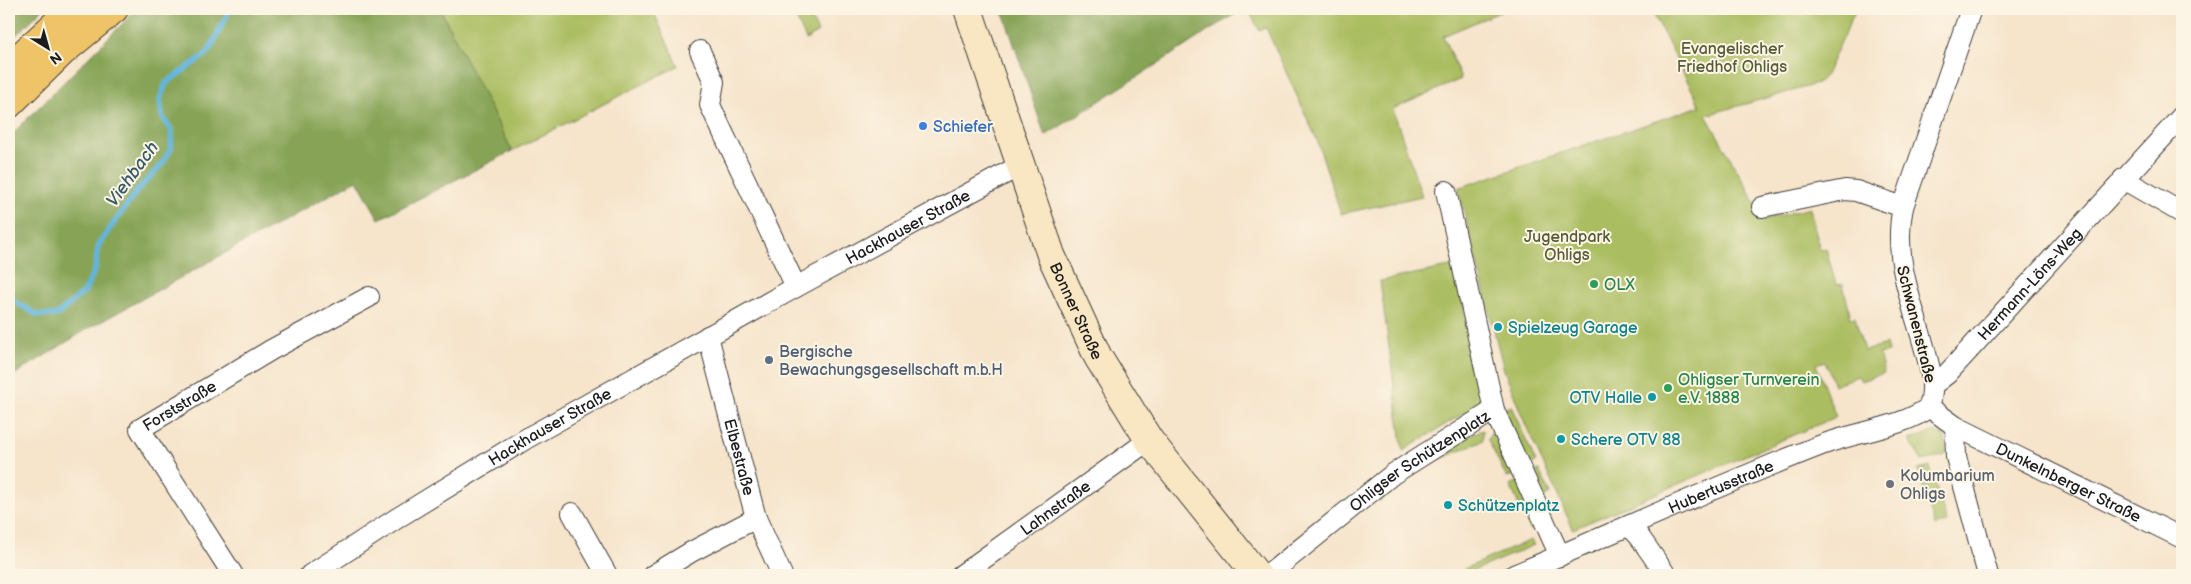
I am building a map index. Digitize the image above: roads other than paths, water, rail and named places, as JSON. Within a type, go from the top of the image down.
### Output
[{"type":"main road","points":[[9,67],[72,9]]},
{"type":"main road","points":[[9,104],[62,52],[114,9]]},
{"type":"main road","name":"Bonner Straße","points":[[968,9],[1051,255],[1098,357],[1149,440],[1256,575]]},
{"type":"street","name":"Schwanenstraße","points":[[1954,426],[1930,407],[1933,385],[1902,264],[1899,226],[1972,9]]},
{"type":"street","points":[[700,51],[714,82],[710,105],[796,287]]},
{"type":"street","name":"Hermann-Löns-Weg","points":[[1933,385],[1950,370],[2182,116]]},
{"type":"street","name":"Hackhauser Straße","points":[[310,575],[399,517],[530,437],[796,287],[1021,165]]},
{"type":"street","points":[[2123,179],[2182,213]]},
{"type":"street","points":[[1762,207],[1845,190],[1856,191],[1904,207]]},
{"type":"street","points":[[1446,191],[1494,410]]},
{"type":"street","name":"Forststraße","points":[[232,575],[140,429],[271,350],[369,297]]},
{"type":"street","name":"Elbestraße","points":[[708,336],[756,518],[782,575]]},
{"type":"street","name":"Hubertusstraße","points":[[1514,575],[1792,456],[1846,436],[1914,417],[1930,407]]},
{"type":"street","name":"Ohligser Schützenplatz","points":[[1268,575],[1393,474],[1494,410],[1560,556]]},
{"type":"street","points":[[1954,426],[1956,457],[1988,575]]},
{"type":"street","name":"Dunkelnberger Straße","points":[[1954,426],[2182,538]]},
{"type":"street","name":"Lahnstraße","points":[[961,575],[1149,440]]},
{"type":"street","points":[[572,513],[607,575]]},
{"type":"street","points":[[653,575],[691,552],[756,518]]},
{"type":"street","points":[[1629,526],[1639,536],[1666,575]]},
{"type":"waterway","name":"Viehbach","points":[[9,298],[37,315],[57,315],[85,291],[95,269],[99,244],[137,191],[162,164],[171,149],[172,131],[162,116],[160,99],[166,83],[208,53],[230,9]]},
{"type":"place","name":"Schiefer","points":[[923,126]]},
{"type":"place","name":"OLX","points":[[1594,284]]},
{"type":"place","name":"Spielzeug Garage","points":[[1498,327]]},
{"type":"place","name":"Bergische Bewachungsgesellschaft m.b.H","points":[[769,360]]},
{"type":"place","name":"Ohligser Turnverein e.V. 1888","points":[[1668,388]]},
{"type":"place","name":"OTV Halle","points":[[1652,397]]},
{"type":"place","name":"Schere OTV 88","points":[[1561,439]]},
{"type":"place","name":"Kolumbarium Ohligs","points":[[1890,484]]},
{"type":"place","name":"Schützenplatz","points":[[1448,505]]},
{"type":"park label","name":"Evangelischer Friedhof Ohligs","points":[[1732,57]]},
{"type":"park label","name":"Jugendpark Ohligs","points":[[1567,245]]}]
